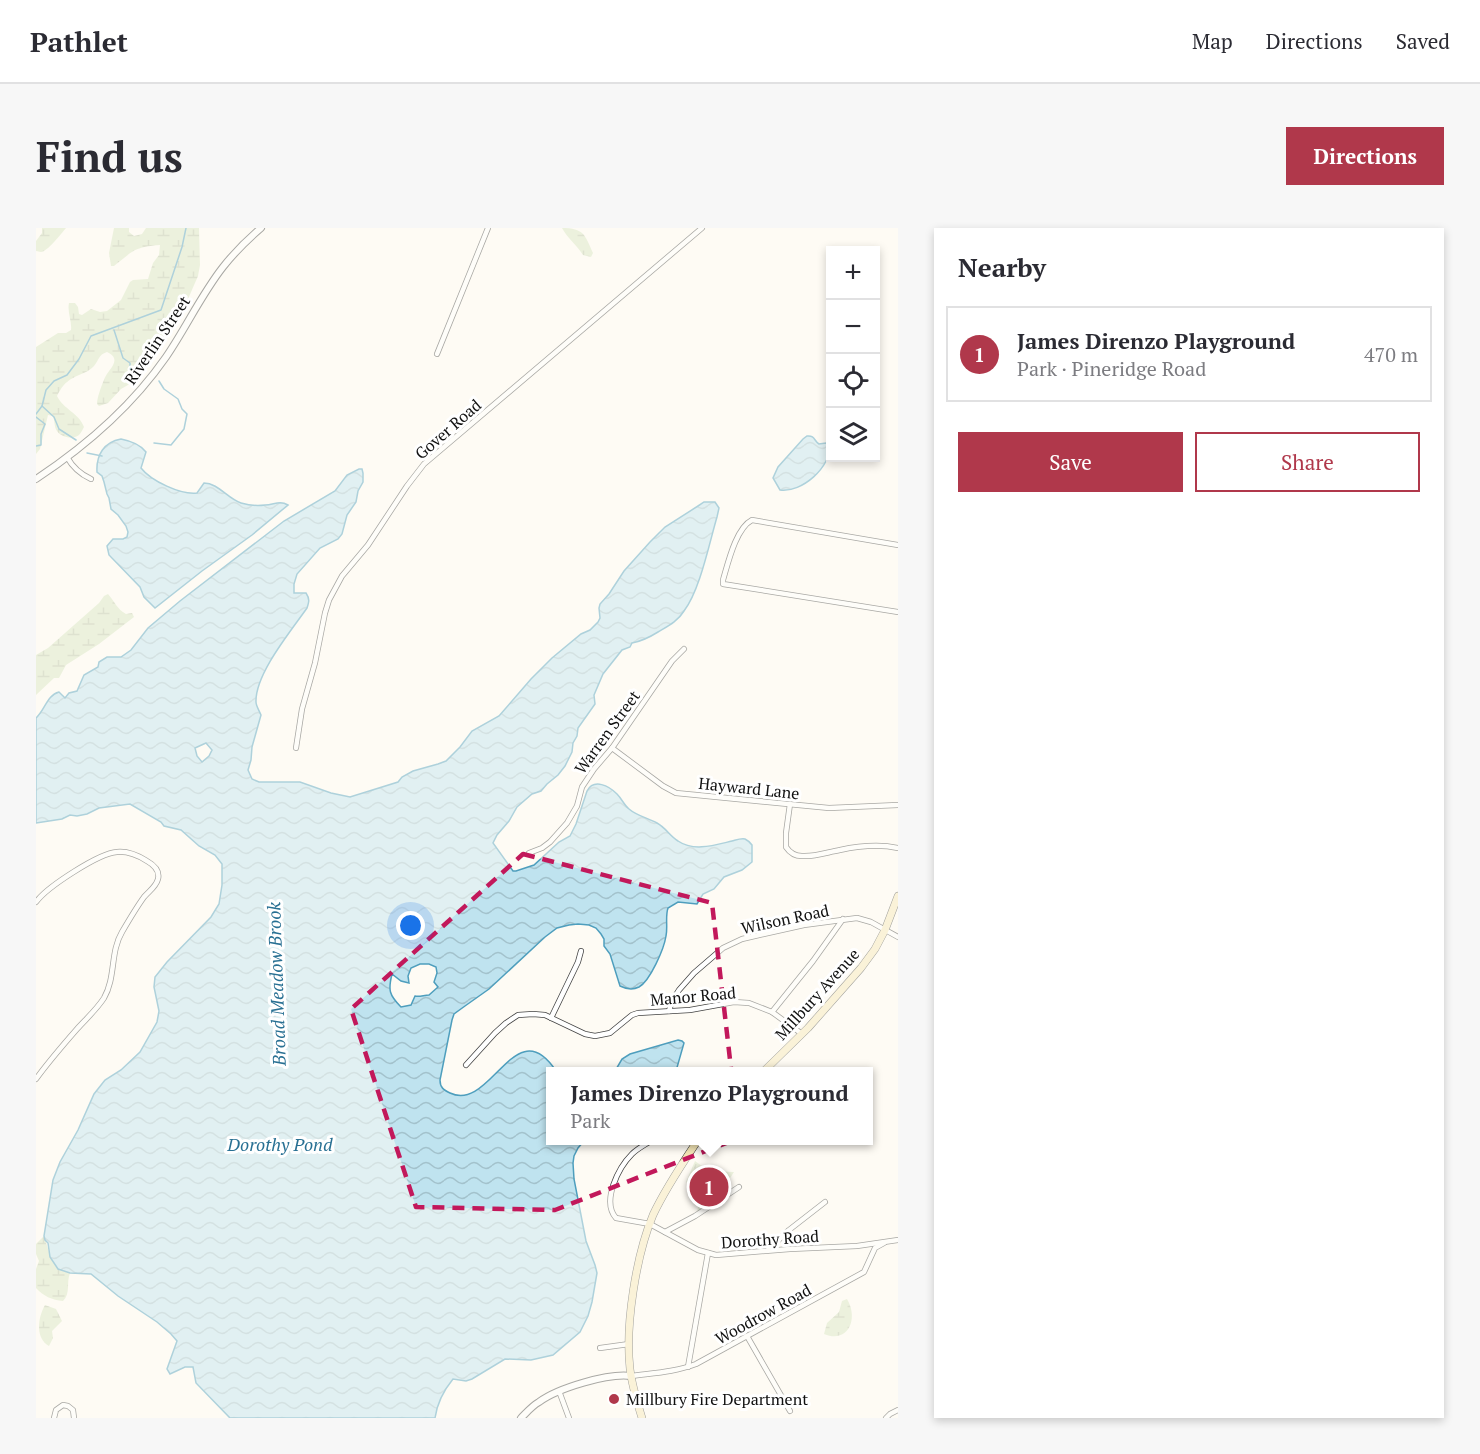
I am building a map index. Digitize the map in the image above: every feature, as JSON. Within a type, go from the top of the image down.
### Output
[{"type":"main road","name":"Millbury Avenue","points":[[767,1067],[802,1034],[861,969],[885,930],[898,896]]},
{"type":"main road","points":[[642,1418],[633,1389],[629,1344],[630,1317],[636,1278],[650,1224],[666,1190],[692,1145]]},
{"type":"street","name":"Riverlin Street","points":[[36,479],[67,457],[128,405],[147,383],[181,335],[222,268],[261,228]]},
{"type":"street","points":[[437,354],[488,228]]},
{"type":"street","name":"Gover Road","points":[[296,748],[302,709],[329,600],[342,576],[368,545],[418,471],[702,228]]},
{"type":"street","points":[[67,457],[72,466],[91,479]]},
{"type":"street","points":[[898,545],[751,520],[745,525],[736,541],[723,580],[723,584],[898,612]]},
{"type":"street","name":"Warren Street","points":[[529,853],[550,843],[567,823],[577,806],[582,787],[594,769],[612,748],[672,661],[684,649]]},
{"type":"street","name":"Hayward Lane","points":[[612,748],[676,793],[829,808],[898,805]]},
{"type":"street","points":[[790,804],[786,847],[794,854],[812,856],[845,849],[884,845],[898,848]]},
{"type":"street","points":[[36,902],[76,871],[114,852],[125,852],[142,858],[154,866],[159,874],[158,881],[144,897],[119,937],[110,980],[103,999],[36,1079]]},
{"type":"street","name":"Wilson Road","points":[[669,1011],[679,990],[694,973],[708,959],[730,944],[768,932],[857,918],[898,937]]},
{"type":"street","points":[[772,1012],[843,919]]},
{"type":"street","points":[[551,1018],[581,951]]},
{"type":"street","name":"Manor Road","points":[[466,1065],[495,1033],[512,1018],[522,1014],[551,1018],[585,1034],[595,1036],[609,1033],[632,1015],[639,1013],[690,1010],[734,1002],[755,1005],[772,1012],[802,1034]]},
{"type":"street","points":[[644,1145],[629,1156],[620,1170],[614,1182],[611,1199],[612,1211],[616,1218],[650,1224]]},
{"type":"street","points":[[664,1232],[695,1216],[740,1187]]},
{"type":"street","points":[[767,1250],[825,1202]]},
{"type":"street","name":"Dorothy Road","points":[[650,1224],[698,1250],[716,1255],[857,1246],[898,1240]]},
{"type":"street","name":"Woodrow Road","points":[[631,1376],[669,1372],[688,1367],[747,1336],[864,1272],[875,1248],[887,1241]]},
{"type":"street","points":[[688,1367],[708,1253]]},
{"type":"street","points":[[747,1336],[790,1411]]},
{"type":"street","points":[[600,1347],[629,1344]]},
{"type":"street","points":[[521,1418],[538,1402],[559,1391],[620,1374],[631,1376]]},
{"type":"street","points":[[559,1391],[568,1418]]},
{"type":"street","points":[[54,1418],[56,1410],[63,1406],[68,1406],[73,1410],[74,1418]]},
{"type":"street","points":[[886,1418],[898,1410]]},
{"type":"highlighted area","points":[[523,854],[712,903],[739,1138],[555,1210],[416,1207],[351,1009]]},
{"type":"green space","points":[[42,228],[66,228],[50,246],[41,252],[36,251],[36,241],[42,233]]},
{"type":"green space","points":[[114,228],[129,228],[129,232],[134,236],[142,234],[146,228],[199,228],[198,276],[188,299],[157,353],[147,365],[139,369],[135,381],[121,389],[108,403],[99,406],[97,404],[103,383],[114,362],[112,355],[107,352],[100,356],[92,368],[70,380],[64,386],[57,396],[79,418],[84,427],[76,437],[64,436],[56,429],[53,416],[48,415],[40,449],[36,454],[36,347],[58,333],[71,330],[69,303],[75,303],[79,314],[82,315],[91,309],[100,312],[107,311],[121,300],[130,282],[148,279],[153,263],[159,255],[160,245],[145,247],[134,251],[111,266],[109,253]]},
{"type":"green space","points":[[562,228],[575,229],[583,234],[593,253],[591,257],[583,255]]},
{"type":"green space","points":[[108,594],[120,610],[126,614],[132,613],[134,617],[99,644],[66,665],[59,678],[54,678],[36,695],[36,655],[48,648]]},
{"type":"green space","points":[[695,1161],[709,1171],[734,1172],[717,1198],[697,1212],[701,1192],[686,1182]]},
{"type":"green space","points":[[44,1236],[56,1267],[70,1273],[67,1295],[63,1301],[48,1297],[36,1288],[36,1269],[39,1261],[36,1244]]},
{"type":"green space","points":[[847,1299],[852,1314],[849,1328],[839,1336],[824,1334],[827,1323],[839,1312],[842,1301]]},
{"type":"green space","points":[[45,1305],[56,1309],[62,1321],[52,1331],[53,1338],[49,1346],[42,1339],[39,1328],[40,1316]]},
{"type":"water","points":[[810,436],[819,444],[826,443],[826,462],[806,483],[789,490],[780,490],[773,478],[778,467],[803,439]]},
{"type":"water","points":[[121,439],[135,443],[144,449],[146,452],[141,468],[152,478],[175,489],[197,493],[204,483],[218,488],[241,503],[288,505],[155,608],[144,597],[140,587],[109,555],[107,546],[113,539],[127,537],[128,532],[118,515],[111,509],[102,476],[97,472],[97,466],[102,450],[110,443]]},
{"type":"water","name":"Dorothy Pond","points":[[362,469],[363,482],[356,502],[347,515],[342,534],[338,539],[320,548],[297,574],[294,593],[306,593],[309,600],[307,608],[267,666],[257,691],[256,704],[261,715],[248,770],[252,779],[259,782],[300,782],[350,797],[398,782],[413,771],[446,761],[472,731],[499,716],[552,658],[598,622],[600,604],[624,571],[665,527],[704,502],[715,502],[719,508],[699,579],[690,602],[679,618],[646,639],[632,643],[630,647],[622,650],[603,674],[594,695],[595,704],[578,728],[572,752],[565,766],[541,791],[532,794],[517,807],[493,843],[513,871],[534,865],[559,842],[570,836],[587,791],[597,784],[610,788],[632,811],[657,823],[684,844],[705,847],[745,839],[752,845],[752,862],[742,870],[724,877],[714,889],[703,894],[697,904],[678,902],[668,908],[665,942],[652,972],[639,987],[630,989],[620,986],[610,954],[604,946],[604,939],[596,928],[589,925],[569,925],[557,928],[545,937],[489,989],[454,1014],[440,1080],[443,1088],[450,1093],[465,1095],[478,1089],[515,1056],[528,1051],[541,1055],[552,1067],[546,1067],[546,1145],[581,1145],[574,1156],[574,1179],[586,1241],[597,1273],[588,1316],[580,1332],[553,1355],[531,1360],[505,1359],[472,1379],[466,1381],[453,1379],[441,1397],[435,1418],[230,1418],[196,1383],[193,1367],[185,1367],[170,1374],[167,1369],[177,1341],[171,1334],[91,1274],[70,1273],[58,1269],[50,1257],[48,1243],[44,1236],[53,1180],[60,1162],[94,1094],[105,1080],[121,1070],[140,1052],[157,1022],[159,1011],[154,987],[155,977],[211,917],[219,904],[222,864],[215,855],[199,846],[181,830],[164,826],[130,804],[99,808],[87,814],[70,815],[62,819],[36,823],[36,718],[52,696],[59,692],[65,698],[69,693],[77,691],[84,675],[98,667],[99,662],[107,657],[121,657],[131,650],[148,628],[180,601],[284,521],[335,491],[347,475]],"holes":[[[206,743],[212,750],[202,762],[195,748]],[[420,964],[436,967],[434,982],[438,987],[429,995],[415,996],[411,1005],[401,1007],[390,992],[392,974],[401,981],[409,983],[408,976],[411,968]]]},
{"type":"water","points":[[678,1040],[684,1043],[677,1067],[617,1067],[622,1059],[630,1054]]},
{"type":"waterway","points":[[76,440],[59,429],[54,417],[42,406],[46,390],[54,381],[67,375],[79,359],[91,336],[161,310],[186,228]]},
{"type":"waterway","points":[[114,330],[123,358],[130,363],[130,369],[145,370]]},
{"type":"waterway","points":[[154,443],[171,445],[184,429],[187,414],[178,399],[164,389],[159,381]]},
{"type":"waterway","points":[[36,414],[42,406]]},
{"type":"waterway","points":[[36,417],[45,424],[41,434],[41,445],[36,446]]},
{"type":"waterway","points":[[87,453],[102,456]]},
{"type":"place","name":"James Direnzo Playground","points":[[709,1187]]},
{"type":"place","name":"Millbury Fire Department","points":[[614,1399]]},
{"type":"water label","name":"Broad Meadow Brook","points":[[276,984]]}]
